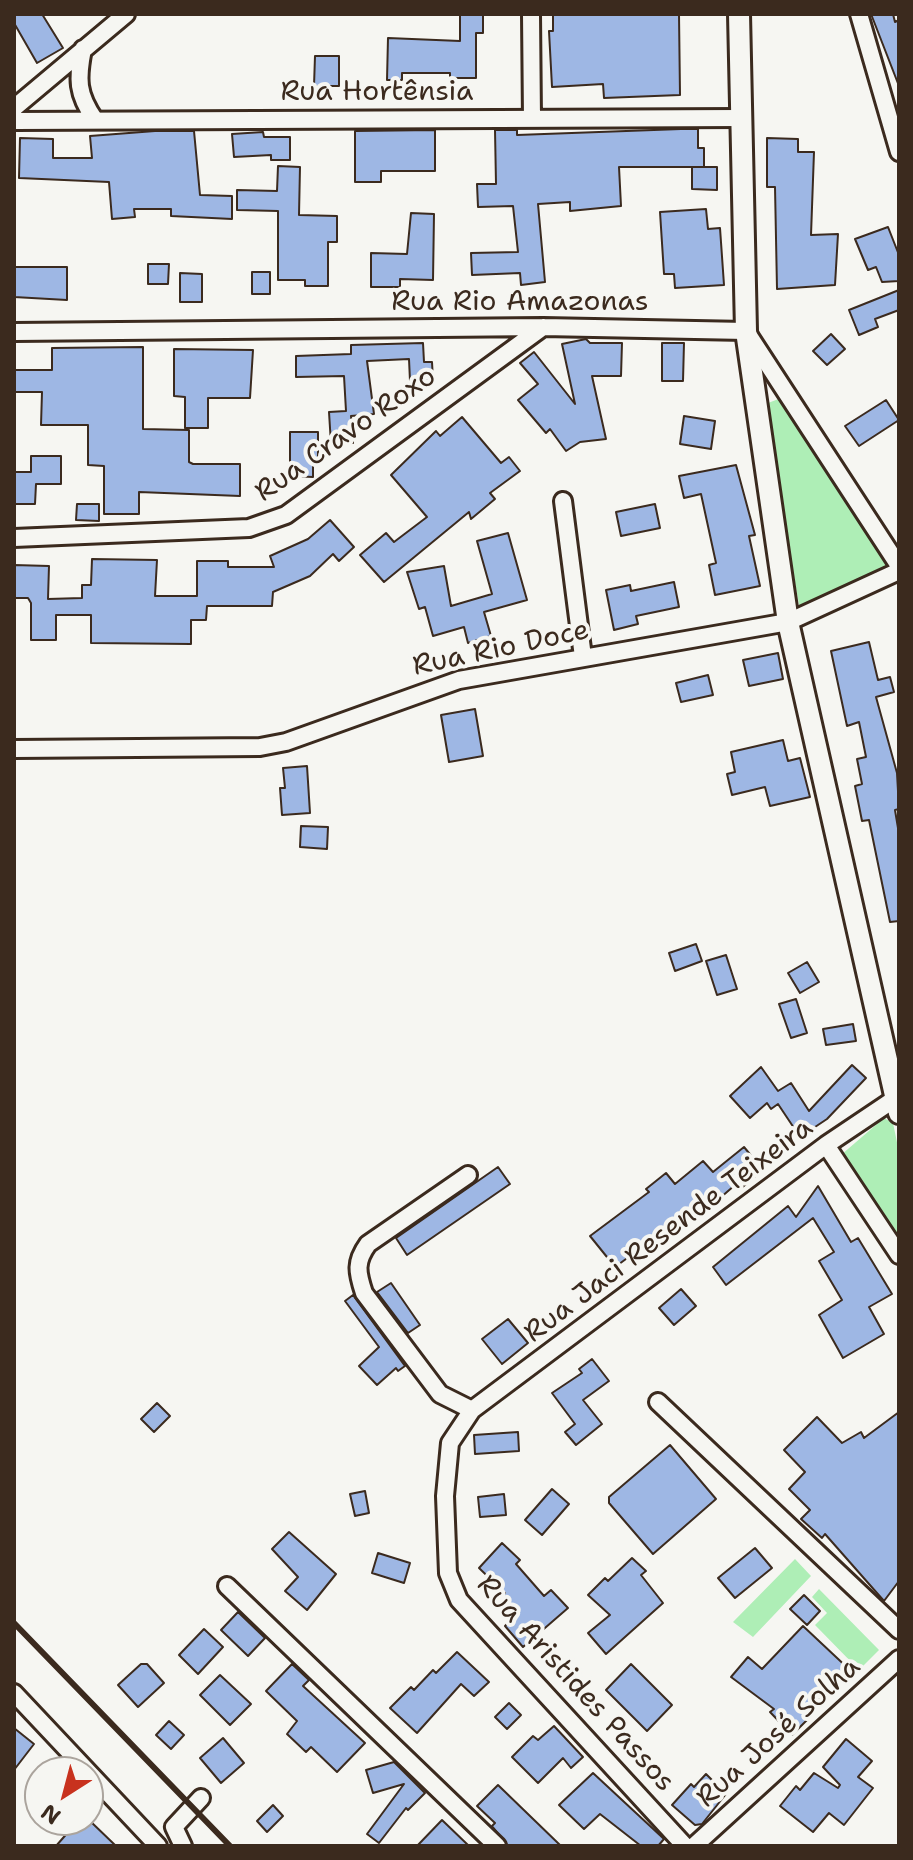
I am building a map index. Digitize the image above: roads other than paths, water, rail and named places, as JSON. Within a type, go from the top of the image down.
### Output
[{"type":"street","points":[[14,108],[126,14]]},
{"type":"street","points":[[531,14],[532,119]]},
{"type":"street","points":[[739,14],[746,331],[788,622],[898,1103]]},
{"type":"street","points":[[859,14],[899,152]]},
{"type":"street","points":[[83,49],[76,81],[81,100],[95,120]]},
{"type":"street","name":"Rua Hortênsia","points":[[14,121],[741,118]]},
{"type":"street","name":"Rua Rio Amazonas","points":[[14,332],[543,327],[746,331]]},
{"type":"street","name":"Rua Cravo Roxo","points":[[14,538],[249,528],[268,523],[286,515],[543,327]]},
{"type":"street","points":[[746,331],[899,568]]},
{"type":"street","points":[[563,501],[583,657]]},
{"type":"street","name":"Rua Rio Doce","points":[[14,749],[260,747],[286,742],[436,685],[788,622],[899,568]]},
{"type":"street","name":"Rua Jaci Resende Teixeira","points":[[472,1410],[826,1145],[898,1103]]},
{"type":"street","points":[[826,1145],[899,1255]]},
{"type":"street","points":[[468,1175],[368,1244],[358,1258],[358,1273],[364,1293],[440,1394],[472,1410]]},
{"type":"street","points":[[658,1402],[899,1630]]},
{"type":"street","name":"Rua Aristides Passos","points":[[472,1410],[450,1443],[445,1496],[448,1573],[459,1600],[685,1846]]},
{"type":"street","points":[[227,1586],[497,1846]]},
{"type":"street","name":"Rua José Solha","points":[[694,1846],[899,1659]]},
{"type":"street","points":[[14,1693],[158,1846]]},
{"type":"street","points":[[183,1846],[174,1827],[201,1798]]},
{"type":"railway","points":[[14,1623],[230,1846]]}]
